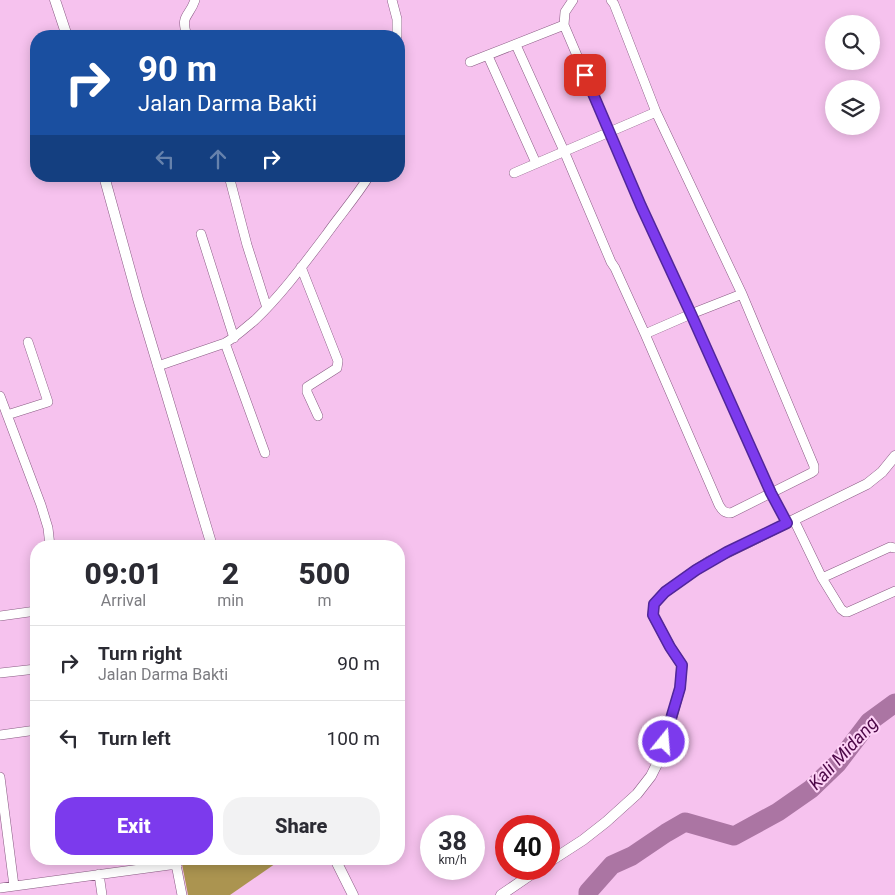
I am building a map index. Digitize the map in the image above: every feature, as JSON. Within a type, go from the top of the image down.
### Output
[{"type":"street","points":[[55,0],[65,30]]},
{"type":"street","points":[[185,30],[185,20],[196,0]]},
{"type":"street","points":[[392,0],[397,30]]},
{"type":"street","points":[[573,0],[565,12],[564,25],[641,206],[771,493],[790,521],[841,609],[848,612],[895,591]]},
{"type":"street","points":[[516,45],[719,504],[722,510],[726,513],[731,513],[812,474],[814,466],[742,294],[656,112],[614,4],[610,0]]},
{"type":"street","points":[[470,62],[564,25]]},
{"type":"street","points":[[488,56],[536,163]]},
{"type":"street","points":[[514,173],[656,112]]},
{"type":"street","points":[[106,182],[210,540]]},
{"type":"street","points":[[231,182],[247,245],[267,308]]},
{"type":"street","points":[[158,366],[225,343],[234,338],[267,308],[301,267],[365,182]]},
{"type":"street","points":[[201,234],[234,338]]},
{"type":"street","points":[[301,267],[338,361],[337,368],[307,387],[307,392],[318,416]]},
{"type":"street","points":[[645,334],[742,294]]},
{"type":"street","points":[[0,427],[9,419],[48,402],[28,342]]},
{"type":"street","points":[[225,343],[265,453]]},
{"type":"street","points":[[0,396],[41,505],[49,540]]},
{"type":"street","points":[[560,855],[591,834],[637,794],[651,776],[660,758],[680,688],[682,665],[653,615],[654,604],[665,592],[696,570],[727,552],[867,484],[882,472],[895,456]]},
{"type":"street","points":[[822,578],[890,548],[895,548]]},
{"type":"street","points":[[0,616],[30,612]]},
{"type":"street","points":[[0,673],[30,670]]},
{"type":"street","points":[[0,735],[30,731]]},
{"type":"street","points":[[0,777],[14,886]]},
{"type":"street","points":[[0,888],[152,865]]},
{"type":"street","points":[[177,865],[182,895]]},
{"type":"street","points":[[338,865],[351,891]]},
{"type":"street","points":[[98,874],[102,895]]},
{"type":"street","points":[[501,895],[523,880]]},
{"type":"shaded area","points":[[182,865],[273,865],[230,895],[188,895]]},
{"type":"waterway","name":"Kali Midang","points":[[588,895],[588,892],[612,865],[632,856],[685,822],[734,836],[778,812],[811,789],[837,764],[869,722],[895,703]]},
{"type":"route","points":[[585,75],[641,206],[771,493],[787,523],[727,552],[696,570],[665,592],[654,604],[653,615],[682,665],[680,688],[664,742]]}]
